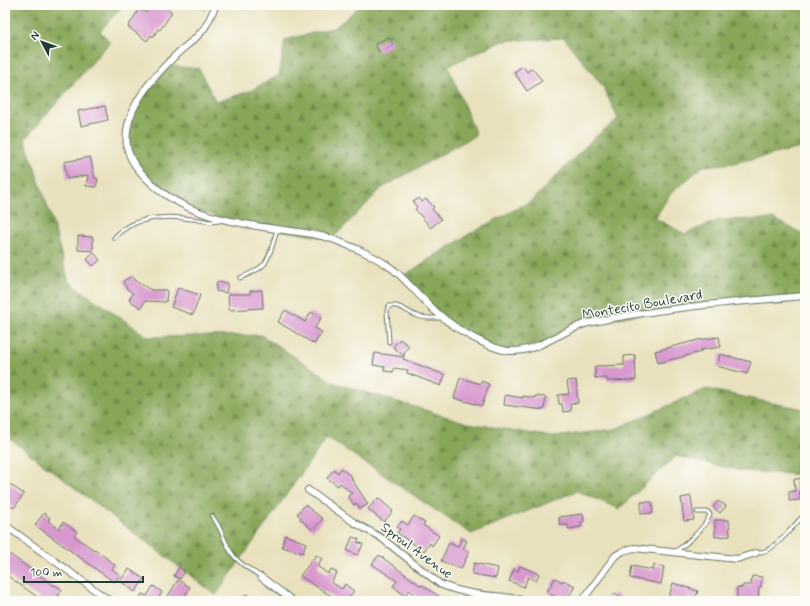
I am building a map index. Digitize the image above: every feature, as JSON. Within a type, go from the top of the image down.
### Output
[{"type":"street","name":"Montecito Boulevard","points":[[216,5],[203,30],[166,65],[148,87],[130,117],[127,136],[129,153],[136,167],[157,189],[185,206],[223,220],[308,233],[332,239],[377,259],[402,277],[443,318],[457,329],[480,342],[505,351],[515,352],[540,345],[585,324],[682,307],[805,296]]},
{"type":"street","name":"Sproul Avenue","points":[[308,490],[355,523],[380,537],[440,584],[464,592],[524,601]]},
{"type":"street","points":[[5,525],[110,601]]},
{"type":"street","points":[[582,601],[615,556],[623,550],[634,548],[737,559],[756,553]]},
{"type":"street","points":[[261,577],[293,601]]},
{"type":"lane","points":[[114,238],[117,234],[127,228],[146,219],[164,217],[192,219],[215,223],[223,220]]},
{"type":"lane","points":[[240,278],[255,271],[265,263],[277,229]]},
{"type":"lane","points":[[389,342],[387,311],[389,306],[400,307],[417,316],[426,318],[443,318]]},
{"type":"lane","points":[[675,552],[702,527],[710,515],[708,512],[697,512]]},
{"type":"lane","points":[[756,553],[769,549],[786,535],[805,514]]},
{"type":"lane","points":[[212,516],[217,522],[233,555],[261,577]]},
{"type":"path","points":[[197,5],[211,15]]},
{"type":"green space","points":[[5,5],[124,5],[100,31],[110,42],[25,139],[51,217],[69,282],[148,337],[261,335],[335,383],[468,423],[553,437],[615,429],[706,389],[805,409],[805,475],[742,471],[676,456],[619,509],[577,491],[471,534],[327,437],[216,595],[5,435]]},
{"type":"green space","points":[[361,5],[805,5],[805,146],[734,163],[703,166],[670,194],[655,218],[685,234],[719,220],[774,219],[805,235],[805,296],[682,307],[585,324],[540,345],[505,351],[457,329],[401,277],[471,233],[531,201],[592,140],[618,119],[604,88],[564,38],[502,41],[448,66],[476,135],[382,188],[332,239],[235,223],[185,206],[141,173],[127,147],[134,110],[166,65],[199,69],[216,102],[250,91],[279,75],[285,40],[336,27]]},
{"type":"building","points":[[151,5],[158,5],[163,8],[164,6],[171,11],[171,14],[160,30],[158,29],[153,37],[151,35],[147,41],[128,27],[139,9],[146,13]]},
{"type":"building","points":[[389,37],[393,45],[379,52],[375,44]]},
{"type":"building","points":[[523,66],[527,72],[532,68],[542,81],[527,91],[514,72]]},
{"type":"building","points":[[105,106],[108,120],[81,126],[78,111]]},
{"type":"building","points":[[90,157],[95,178],[98,179],[96,187],[86,186],[88,175],[67,179],[64,162]]},
{"type":"building","points":[[419,198],[422,202],[426,199],[434,207],[432,209],[441,219],[431,228],[415,209],[417,207],[413,202]]},
{"type":"building","points":[[78,236],[93,237],[93,251],[78,250]]},
{"type":"building","points":[[94,253],[100,260],[93,266],[87,259]]},
{"type":"building","points":[[132,276],[134,280],[151,290],[167,290],[166,302],[145,301],[141,308],[129,300],[133,293],[127,289],[123,281]]},
{"type":"building","points":[[217,282],[228,283],[226,293],[216,291]]},
{"type":"building","points":[[178,288],[200,295],[193,315],[171,307]]},
{"type":"building","points":[[262,290],[263,308],[229,310],[228,294],[250,294],[250,291]]},
{"type":"building","points":[[285,310],[305,322],[311,312],[321,318],[315,328],[322,332],[314,344],[278,322]]},
{"type":"building","points":[[719,337],[721,347],[700,350],[701,352],[658,363],[655,351],[698,340]]},
{"type":"building","points":[[400,339],[409,346],[405,351],[404,356],[393,347]]},
{"type":"building","points":[[375,353],[404,357],[403,359],[445,375],[441,386],[407,373],[408,370],[394,368],[393,372],[384,371],[385,367],[373,365]]},
{"type":"building","points":[[720,354],[751,362],[747,374],[717,366]]},
{"type":"building","points":[[635,355],[636,380],[607,381],[607,378],[595,378],[595,366],[624,365],[624,356]]},
{"type":"building","points":[[460,378],[481,384],[481,381],[489,384],[482,406],[454,398]]},
{"type":"building","points":[[576,380],[578,403],[570,404],[571,411],[563,412],[562,404],[559,404],[558,395],[569,394],[567,381]]},
{"type":"building","points":[[505,395],[523,398],[523,396],[535,398],[535,396],[546,397],[544,410],[504,405]]},
{"type":"building","points":[[341,468],[352,477],[351,478],[368,504],[360,509],[356,503],[354,505],[348,496],[352,493],[340,483],[338,486],[327,478],[334,469],[338,473]]},
{"type":"building","points":[[805,478],[805,490],[800,491],[800,500],[789,501],[789,492],[795,491],[794,479]]},
{"type":"building","points":[[5,481],[24,494],[14,508],[5,502]]},
{"type":"building","points":[[691,496],[694,520],[684,521],[681,498]]},
{"type":"building","points":[[378,498],[393,511],[384,522],[368,509]]},
{"type":"building","points":[[718,501],[726,506],[720,513],[713,507]]},
{"type":"building","points":[[641,502],[652,502],[653,513],[641,514]]},
{"type":"building","points":[[305,505],[323,519],[313,530],[300,519],[301,517],[297,514]]},
{"type":"building","points":[[44,513],[50,518],[48,521],[59,529],[63,522],[77,532],[74,536],[94,550],[95,549],[115,565],[112,569],[120,575],[114,582],[35,525]]},
{"type":"building","points":[[583,514],[584,522],[581,522],[581,527],[568,529],[568,525],[560,525],[559,517]]},
{"type":"building","points":[[414,516],[425,523],[423,525],[439,536],[432,546],[430,543],[424,551],[397,533],[400,529],[397,527],[402,521],[408,525]]},
{"type":"building","points":[[715,520],[729,520],[730,536],[715,537]]},
{"type":"building","points":[[285,535],[306,543],[303,553],[282,547]]},
{"type":"building","points":[[352,537],[359,539],[357,542],[363,544],[358,555],[347,551]]},
{"type":"building","points":[[461,538],[467,541],[463,549],[469,552],[461,569],[441,561],[449,543],[458,547]]},
{"type":"building","points":[[8,553],[54,586],[55,585],[62,590],[58,596],[64,601],[43,601],[5,574],[5,557]]},
{"type":"building","points":[[316,555],[322,559],[317,566],[328,574],[331,569],[337,573],[331,582],[342,589],[345,584],[354,591],[346,601],[339,601],[300,576]]},
{"type":"building","points":[[379,555],[421,586],[422,585],[446,601],[425,601],[409,590],[405,596],[393,586],[397,581],[372,564]]},
{"type":"building","points":[[474,563],[498,568],[496,578],[472,574]]},
{"type":"building","points":[[654,565],[664,567],[661,584],[630,578],[632,566],[653,570]]},
{"type":"building","points":[[520,566],[539,574],[536,581],[528,577],[524,587],[509,581],[514,569],[518,571]]},
{"type":"building","points":[[179,567],[185,571],[180,579],[174,576]]},
{"type":"building","points":[[129,569],[144,579],[135,592],[120,581]]},
{"type":"building","points":[[752,576],[762,577],[761,587],[759,587],[758,601],[737,601],[737,587],[742,588],[743,585],[751,585]]},
{"type":"building","points":[[555,578],[575,586],[566,601],[562,601],[547,592]]},
{"type":"building","points":[[178,580],[190,587],[182,601],[165,601]]},
{"type":"building","points":[[673,583],[698,591],[695,600],[687,597],[686,601],[683,601],[669,596]]},
{"type":"building","points":[[153,586],[162,592],[157,601],[138,601],[142,594],[147,596]]},
{"type":"building","points":[[615,593],[626,601],[609,601]]},
{"type":"building","points":[[246,594],[257,601],[241,601]]}]
